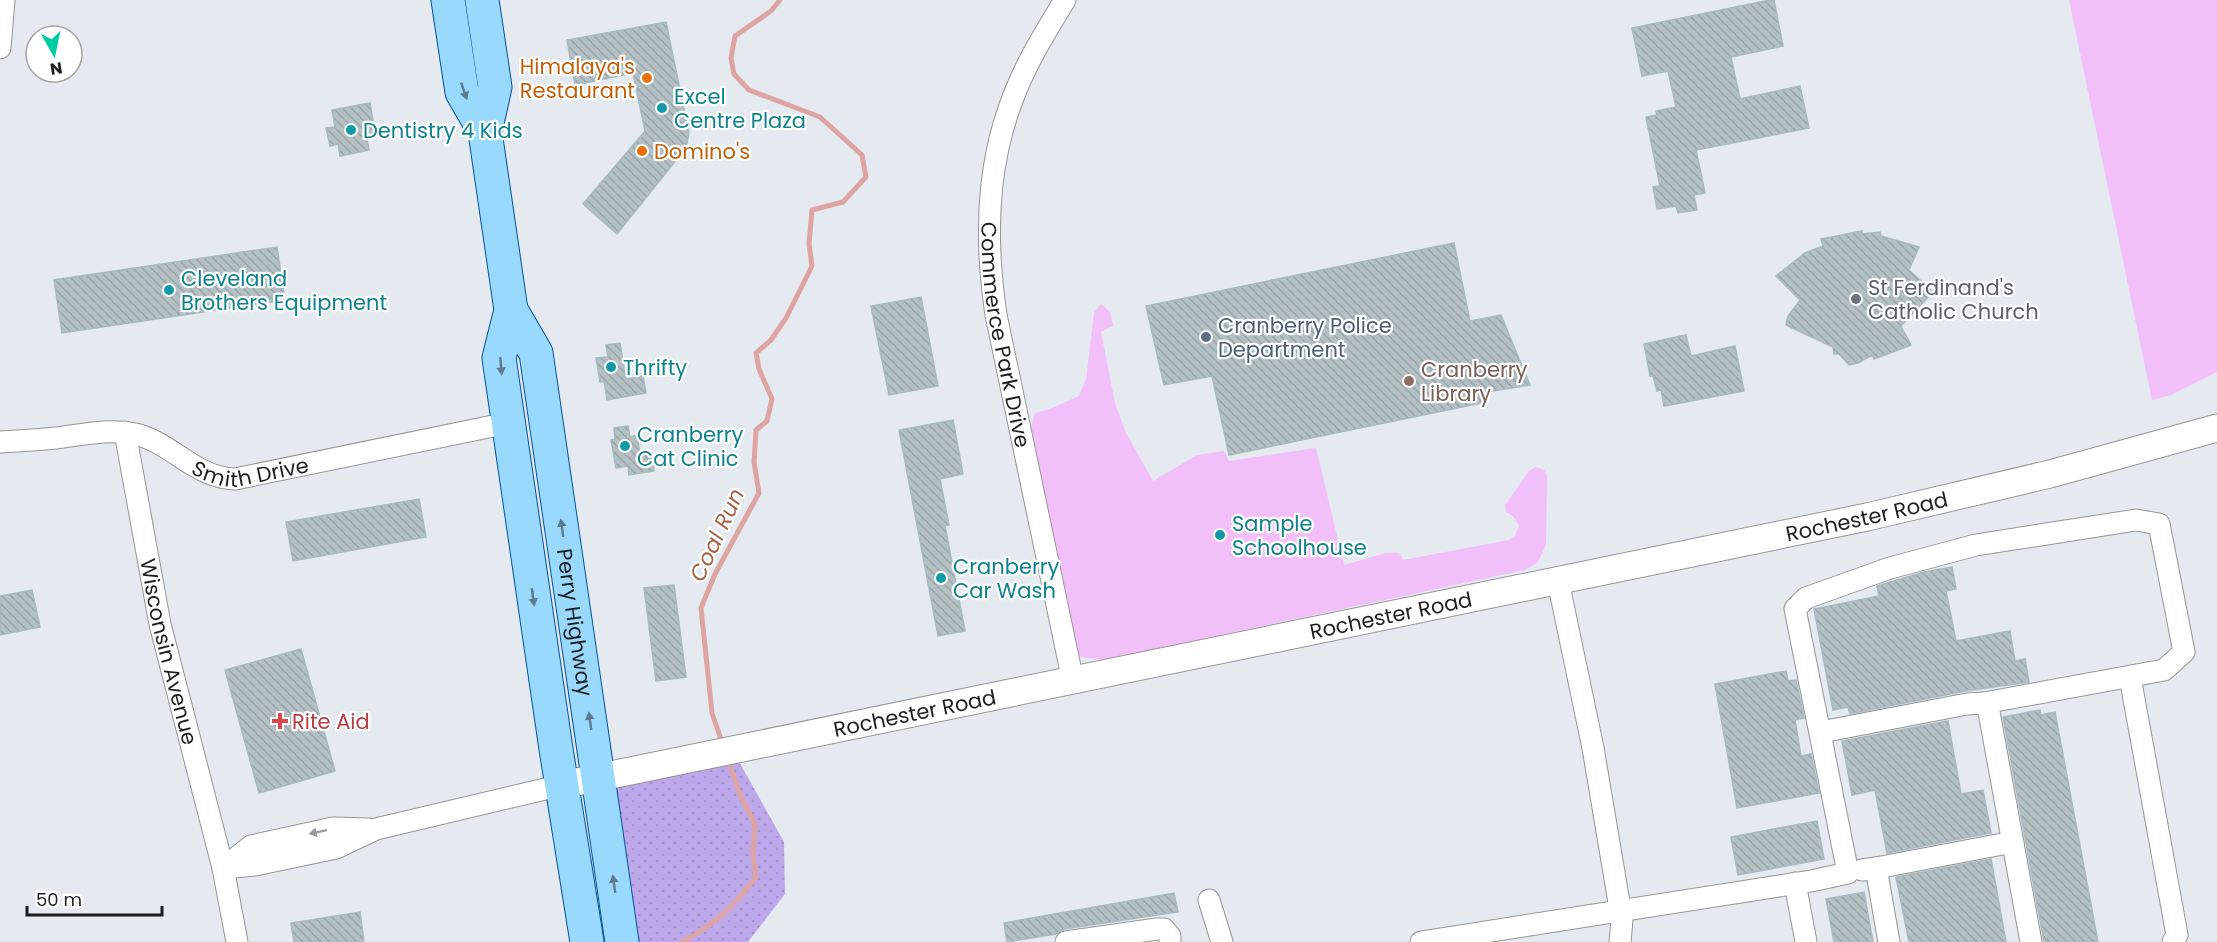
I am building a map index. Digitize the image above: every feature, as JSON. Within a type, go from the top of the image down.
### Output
[{"type":"main road","name":"Perry Highway","points":[[448,0],[462,92],[484,132],[510,310],[499,358],[587,942]]},
{"type":"main road","name":"Perry Highway","points":[[482,0],[495,87],[484,132]]},
{"type":"main road","name":"Perry Highway","points":[[510,310],[536,353],[622,942]]},
{"type":"street","points":[[0,48],[4,0]]},
{"type":"street","name":"Commerce Park Drive","points":[[1065,0],[1027,64],[1000,134],[989,202],[988,238],[996,315],[1073,681]]},
{"type":"street","name":"Smith Drive","points":[[0,442],[125,432],[151,440],[208,474],[235,479],[508,423]]},
{"type":"street","name":"Rochester Road","points":[[562,785],[1958,497],[2148,449],[2217,428]]},
{"type":"street","name":"Wisconsin Avenue","points":[[125,432],[160,624],[223,868],[237,942]]},
{"type":"street","points":[[1821,732],[2164,670],[2184,651],[2159,524],[2136,520],[1976,545],[1890,568],[1806,598],[1795,609],[1848,873]]},
{"type":"street","points":[[1558,581],[1593,748],[1622,920],[1620,942]]},
{"type":"street","points":[[2130,677],[2177,935],[2173,942]]},
{"type":"street","points":[[1984,704],[1989,712],[2031,942]]},
{"type":"street","points":[[223,868],[251,846],[333,828],[376,829],[562,785]]},
{"type":"street","points":[[1421,942],[1795,883],[2013,842]]},
{"type":"street","points":[[1876,868],[1889,942]]},
{"type":"street","points":[[1795,883],[1806,942]]},
{"type":"street","points":[[1209,900],[1222,942]]},
{"type":"street","points":[[1066,942],[1157,929],[1164,929],[1170,936],[1170,942]]},
{"type":"shaded area","points":[[2069,0],[2217,0],[2217,372],[2171,395],[2152,400]]},
{"type":"shaded area","points":[[1101,304],[1110,312],[1113,326],[1101,332],[1115,403],[1126,433],[1153,481],[1197,455],[1224,451],[1229,461],[1316,448],[1344,565],[1386,553],[1399,553],[1403,560],[1509,540],[1515,536],[1519,526],[1513,516],[1506,512],[1505,505],[1529,471],[1536,467],[1544,470],[1547,476],[1546,545],[1538,562],[1525,570],[1104,660],[1067,655],[1030,431],[1035,413],[1079,396],[1086,379],[1094,313]]},
{"type":"shaded area","points":[[733,751],[784,842],[785,894],[748,942],[622,942],[598,779]]},
{"type":"building","points":[[1774,0],[1783,46],[1731,57],[1740,99],[1800,86],[1809,128],[1696,150],[1705,193],[1694,195],[1697,210],[1678,213],[1676,206],[1657,209],[1653,187],[1660,186],[1646,117],[1657,115],[1656,111],[1676,107],[1668,71],[1642,76],[1632,28]]},
{"type":"building","name":"Excel Centre Plaza","points":[[666,22],[689,133],[686,148],[617,234],[583,204],[645,131],[633,73],[575,85],[567,40]]},
{"type":"building","name":"Dentistry 4 Kids","points":[[370,103],[375,132],[366,134],[369,150],[340,156],[338,144],[330,146],[326,128],[335,127],[332,110]]},
{"type":"building","points":[[1862,231],[1862,234],[1880,232],[1881,236],[1919,247],[1909,270],[1933,292],[1901,326],[1911,345],[1874,359],[1872,355],[1849,365],[1839,354],[1834,354],[1833,347],[1786,325],[1788,316],[1800,300],[1776,276],[1805,253],[1823,246],[1821,239]]},
{"type":"building","points":[[1454,243],[1470,321],[1501,315],[1530,385],[1486,392],[1487,402],[1229,455],[1212,376],[1164,385],[1146,306]]},
{"type":"building","name":"Cleveland Brothers Equipment","points":[[277,247],[285,300],[62,333],[54,280]]},
{"type":"building","points":[[921,297],[938,386],[889,395],[871,306]]},
{"type":"building","points":[[1686,335],[1691,356],[1735,346],[1744,391],[1664,406],[1661,390],[1657,391],[1653,376],[1650,376],[1644,344]]},
{"type":"building","name":"Thrifty","points":[[620,343],[626,379],[643,376],[646,393],[607,400],[604,381],[600,382],[596,358],[608,357],[606,345]]},
{"type":"building","points":[[953,420],[963,474],[940,479],[949,525],[945,526],[965,631],[938,636],[899,430]]},
{"type":"building","name":"Cranberry Cat Clinic","points":[[628,426],[630,437],[637,435],[640,454],[651,452],[654,471],[629,475],[628,466],[616,468],[611,440],[615,439],[614,428]]},
{"type":"building","points":[[419,499],[426,537],[293,561],[286,522]]},
{"type":"building","points":[[1952,567],[1956,589],[1946,591],[1956,641],[2010,631],[2015,661],[2025,659],[2029,682],[1965,691],[1850,714],[1848,707],[1833,710],[1814,609],[1879,596],[1877,586],[1924,572]]},
{"type":"building","points":[[674,585],[686,677],[656,681],[644,588]]},
{"type":"building","points":[[32,590],[40,627],[0,635],[0,596]]},
{"type":"building","name":"Rite Aid","points":[[301,649],[335,771],[259,793],[225,670]]},
{"type":"building","points":[[1786,671],[1788,681],[1796,680],[1804,718],[1795,720],[1801,756],[1811,754],[1819,793],[1737,808],[1715,684]]},
{"type":"building","points":[[2040,710],[2041,715],[2055,712],[2098,942],[2044,942],[2003,717]]},
{"type":"building","points":[[1948,721],[1961,794],[1983,790],[1991,833],[1887,853],[1875,790],[1852,795],[1842,741]]},
{"type":"building","points":[[1817,821],[1824,859],[1738,875],[1731,837]]},
{"type":"building","points":[[1991,859],[2006,942],[1909,942],[1896,877]]},
{"type":"building","points":[[1864,892],[1873,942],[1834,942],[1826,899]]},
{"type":"building","points":[[1174,893],[1178,912],[1064,929],[1056,934],[1007,942],[1004,923]]},
{"type":"building","points":[[360,912],[364,942],[294,942],[291,923]]},
{"type":"waterway","name":"Coal Run","points":[[723,745],[712,713],[701,608],[715,574],[759,493],[754,462],[756,430],[767,421],[772,399],[759,369],[756,353],[771,340],[786,318],[812,266],[809,244],[812,210],[843,202],[866,177],[862,155],[820,117],[749,90],[734,74],[731,58],[735,36],[771,11],[780,0]]},
{"type":"waterway","name":"Coal Run","points":[[682,942],[723,914],[756,877],[753,853],[755,824],[741,797],[728,760]]},
{"type":"place","name":"Himalaya's Restaurant","points":[[647,78]]},
{"type":"place","name":"Excel Centre Plaza","points":[[662,108]]},
{"type":"place","name":"Dentistry 4 Kids","points":[[351,130]]},
{"type":"place","name":"Domino's","points":[[642,151]]},
{"type":"place","name":"Cleveland Brothers Equipment","points":[[169,290]]},
{"type":"place","name":"St Ferdinand's Catholic Church","points":[[1856,299]]},
{"type":"place","name":"Cranberry Police Department","points":[[1206,337]]},
{"type":"place","name":"Thrifty","points":[[611,367]]},
{"type":"place","name":"Cranberry Library","points":[[1409,381]]},
{"type":"place","name":"Cranberry Cat Clinic","points":[[625,446]]},
{"type":"place","name":"Sample Schoolhouse","points":[[1220,535]]},
{"type":"place","name":"Cranberry Car Wash","points":[[941,578]]},
{"type":"place","name":"Rite Aid","points":[[280,721]]}]
